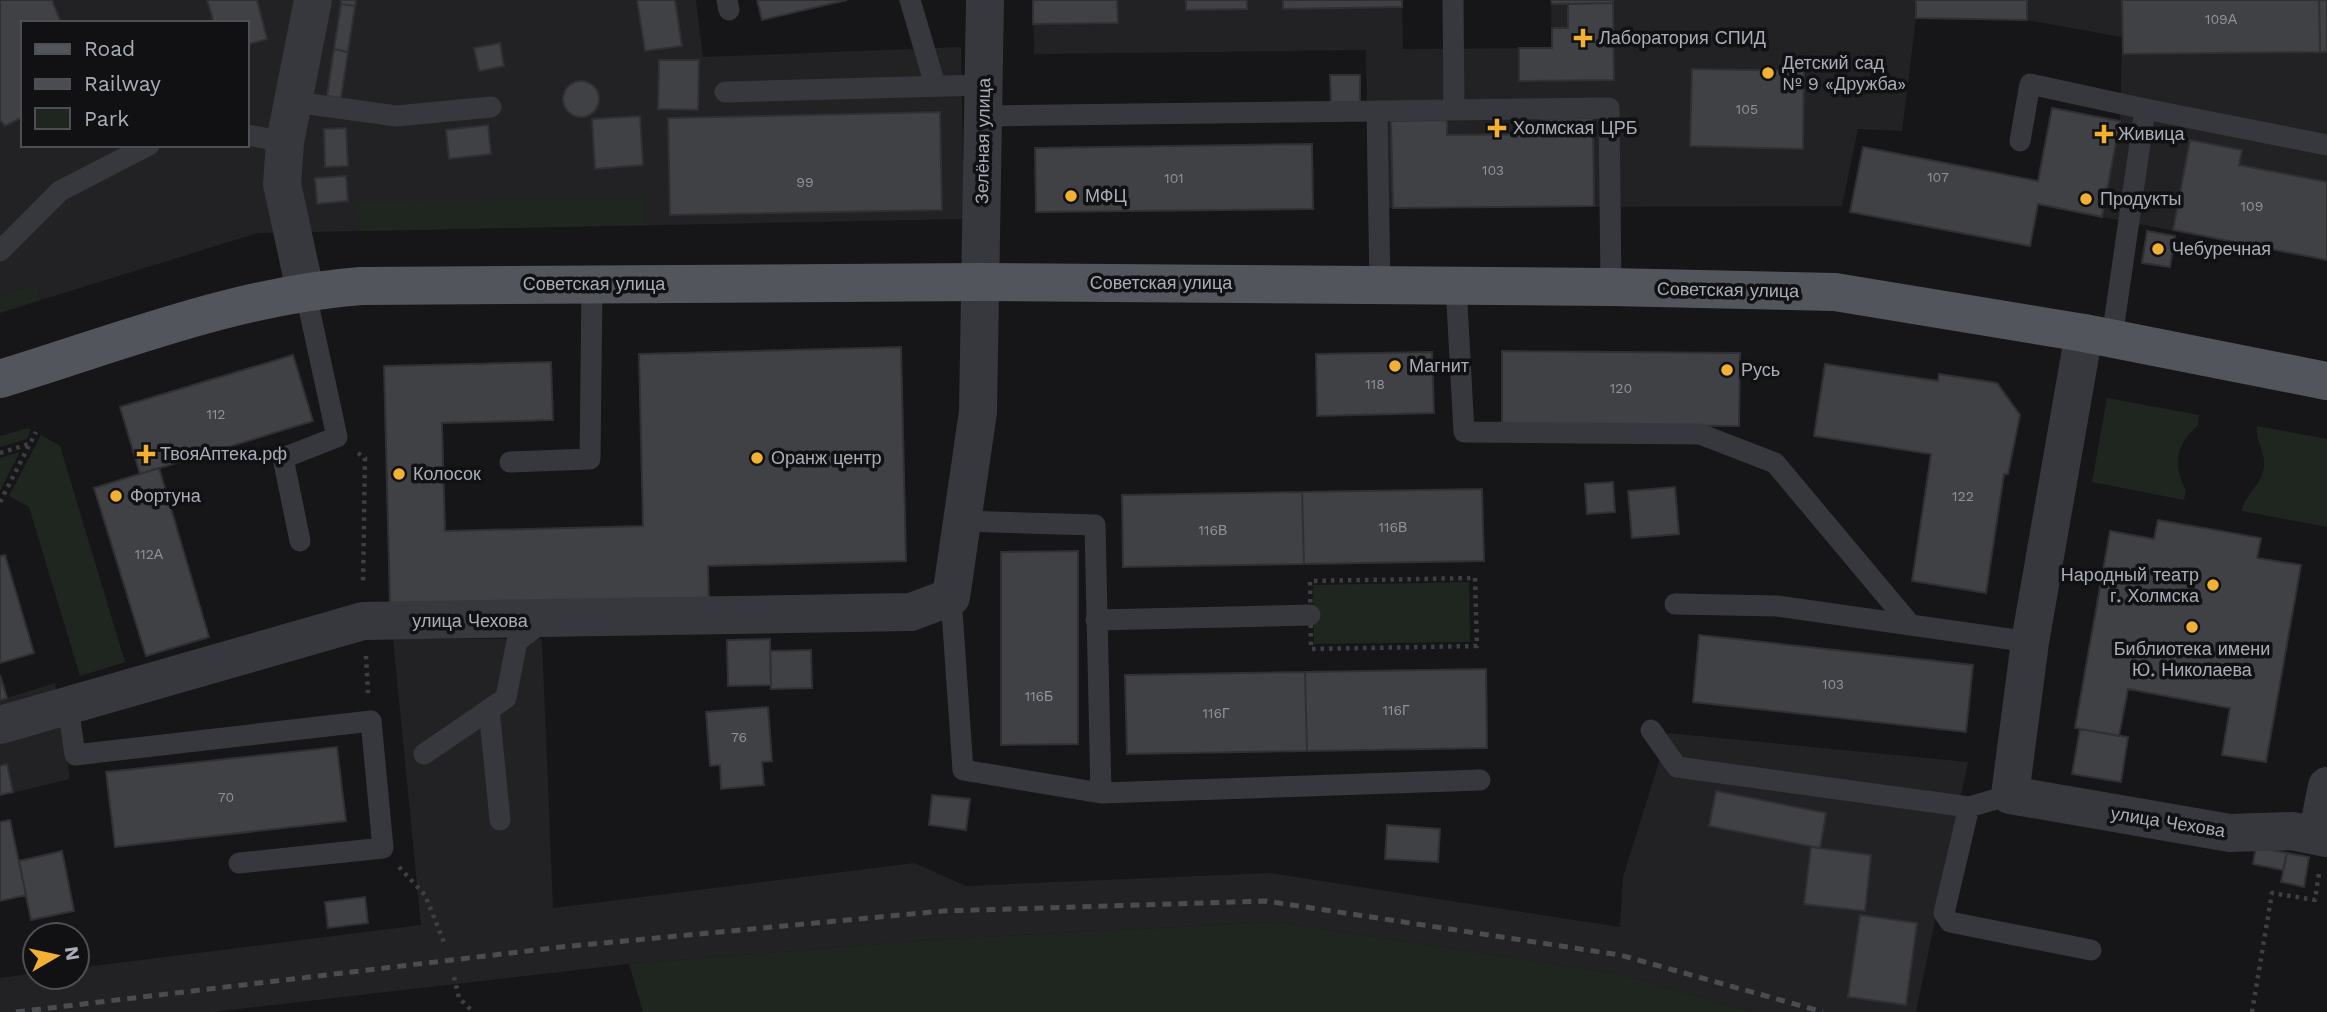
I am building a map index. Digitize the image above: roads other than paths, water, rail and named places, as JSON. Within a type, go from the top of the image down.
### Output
[{"type":"main road","name":"Советская улица","points":[[0,379],[250,302],[305,290],[361,286],[982,282],[1456,285],[1835,292],[2098,336],[2327,381]]},
{"type":"street","points":[[305,290],[282,184],[285,142],[313,0]]},
{"type":"street","name":"Зелёная улица","points":[[951,597],[978,412],[985,0]]},
{"type":"street","points":[[2010,795],[2030,642],[2098,336]]},
{"type":"street","name":"улица Чехова","points":[[0,725],[363,621],[911,612],[951,597]]},
{"type":"street","points":[[2322,837],[2327,786]]},
{"type":"street","name":"улица Чехова","points":[[2010,795],[2230,833],[2292,831],[2322,837]]},
{"type":"lane","points":[[910,0],[935,85]]},
{"type":"lane","points":[[1453,0],[1454,110]]},
{"type":"lane","points":[[725,92],[935,85],[983,100],[1377,111],[1609,108],[1611,287]]},
{"type":"lane","points":[[2020,141],[2030,85],[2327,145]]},
{"type":"lane","points":[[295,102],[396,116],[491,107]]},
{"type":"lane","points":[[2098,336],[2145,109]]},
{"type":"lane","points":[[1377,111],[1380,285]]},
{"type":"lane","points":[[248,135],[285,142]]},
{"type":"lane","points":[[0,251],[60,191],[145,147]]},
{"type":"lane","points":[[510,462],[590,459],[593,284]]},
{"type":"lane","points":[[1456,285],[1464,432],[1700,434],[1775,463],[1909,623]]},
{"type":"lane","points":[[300,541],[283,458],[337,437],[305,290]]},
{"type":"lane","points":[[960,521],[1095,525],[1101,793]]},
{"type":"lane","points":[[951,597],[963,770],[1101,793],[1480,780]]},
{"type":"lane","points":[[1675,604],[1777,606],[2030,642]]},
{"type":"lane","points":[[1096,620],[1310,615]]},
{"type":"lane","points":[[424,754],[506,698],[517,641],[546,620]]},
{"type":"lane","points":[[68,706],[75,755],[371,721],[383,848],[239,863]]},
{"type":"lane","points":[[489,709],[500,820]]},
{"type":"lane","points":[[1651,730],[1676,768],[1969,807],[2010,795]]},
{"type":"lane","points":[[1969,807],[1944,913],[1950,922],[2091,950]]},
{"type":"railway","points":[[16,1012],[561,947],[943,911],[1266,901],[1620,955],[1823,1012]]},
{"type":"place","name":"Лаборатория СПИД","points":[[1583,38]]},
{"type":"place","name":"Детский сад № 9 «Дружба»","points":[[1768,73]]},
{"type":"place","name":"Холмская ЦРБ","points":[[1497,128]]},
{"type":"place","name":"Живица","points":[[2104,134]]},
{"type":"place","name":"МФЦ","points":[[1071,196]]},
{"type":"place","name":"Продукты","points":[[2086,199]]},
{"type":"place","name":"Чебуречная","points":[[2158,249]]},
{"type":"place","name":"Магнит","points":[[1395,366]]},
{"type":"place","name":"Русь","points":[[1727,370]]},
{"type":"place","name":"ТвояАптека.рф","points":[[146,454]]},
{"type":"place","name":"Оранж центр","points":[[757,458]]},
{"type":"place","name":"Колосок","points":[[399,474]]},
{"type":"place","name":"Фортуна","points":[[116,496]]},
{"type":"place","name":"Народный театр г. Холмска","points":[[2213,585]]},
{"type":"place","name":"Библиотека имени Ю. Николаева","points":[[2192,627]]}]
